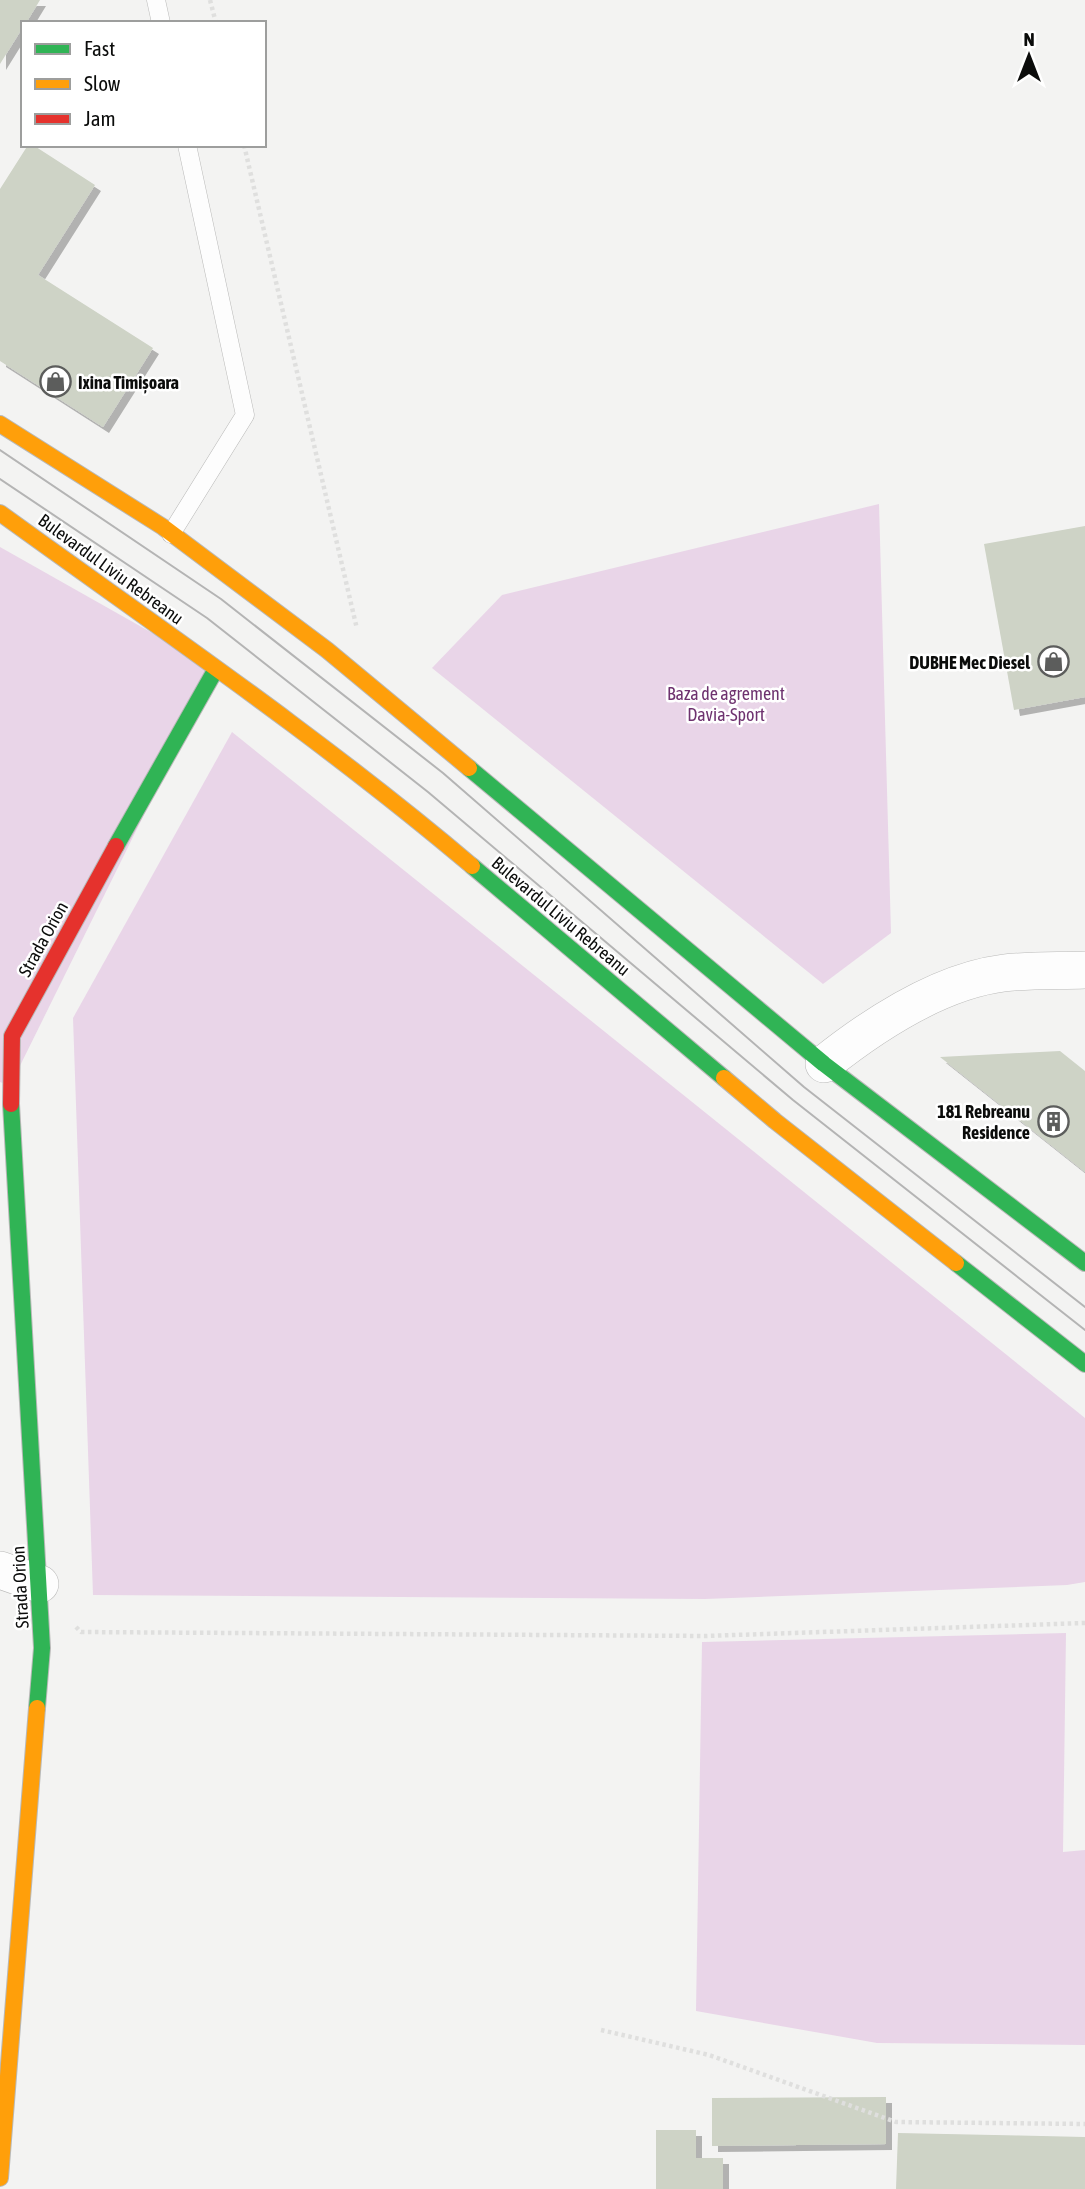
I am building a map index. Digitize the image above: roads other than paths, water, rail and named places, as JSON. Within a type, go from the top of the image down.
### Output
[{"type":"main road","points":[[0,424],[171,534],[370,684],[824,1064],[1085,1263]]},
{"type":"main road","name":"Bulevardul Liviu Rebreanu","points":[[0,513],[216,669],[415,818],[775,1121],[1085,1364]]},
{"type":"main road","name":"Strada Orion","points":[[0,2178],[42,1648],[40,1584],[5,1084],[12,1036],[193,706],[216,669]]},
{"type":"street","points":[[824,1064],[895,1014],[952,987],[1003,974],[1085,970]]},
{"type":"street","points":[[0,1570],[40,1584]]},
{"type":"lane","points":[[156,0],[161,21]]},
{"type":"lane","points":[[171,534],[245,415],[187,147]]},
{"type":"lane","points":[[0,1927],[19,1932]]},
{"type":"tram line","points":[[0,450],[221,599],[443,773],[804,1087],[1085,1307]]},
{"type":"tram line","points":[[0,479],[207,618],[428,792],[793,1100],[1085,1330]]},
{"type":"place","name":"Ixina Timișoara","points":[[55,382]]},
{"type":"place","name":"DUBHE Mec Diesel","points":[[1053,662]]},
{"type":"place","name":"181 Rebreanu Residence","points":[[1053,1121]]},
{"type":"park label","name":"Baza de agrement Davia-Sport","points":[[726,703]]}]
